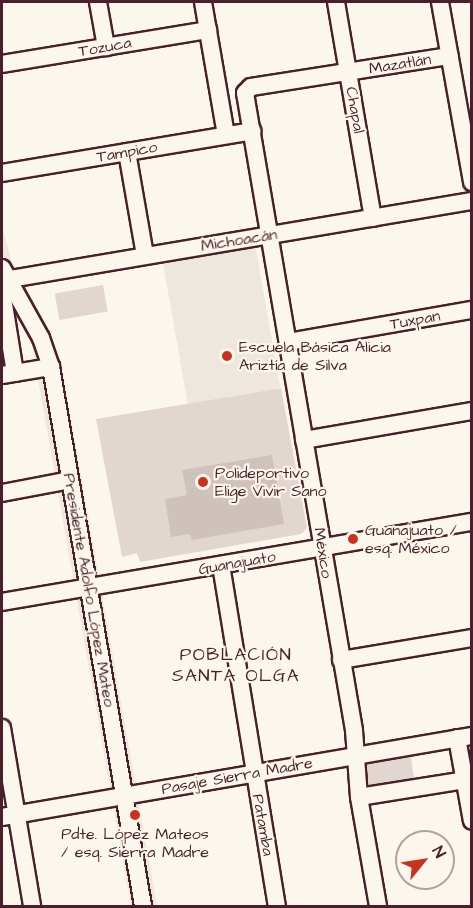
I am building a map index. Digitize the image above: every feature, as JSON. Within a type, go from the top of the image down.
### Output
[{"type":"street","points":[[98,2],[106,47]]},
{"type":"street","points":[[203,2],[226,135]]},
{"type":"street","name":"Chapal","points":[[336,2],[373,218]]},
{"type":"street","points":[[440,2],[450,56],[464,94],[471,182]]},
{"type":"street","name":"Tozuca","points":[[2,64],[208,30]]},
{"type":"street","name":"Mazatlán","points":[[245,93],[251,87],[450,56]]},
{"type":"street","name":"México","points":[[245,93],[323,548],[355,756],[359,797],[378,906]]},
{"type":"street","name":"Tampico","points":[[2,173],[252,131]]},
{"type":"street","points":[[127,152],[145,255]]},
{"type":"street","name":"Michoacán","points":[[5,275],[270,236],[471,201]]},
{"type":"street","points":[[5,275],[3,297],[8,374],[51,366]]},
{"type":"street","name":"Presidente Adolfo López Mateo","points":[[5,275],[40,338],[51,366],[144,906]]},
{"type":"street","name":"Tuxpan","points":[[288,342],[471,310]]},
{"type":"street","points":[[304,440],[471,411]]},
{"type":"street","points":[[2,493],[70,480]]},
{"type":"street","name":"Guanajuato","points":[[2,602],[471,522]]},
{"type":"street","name":"Patamba","points":[[221,565],[277,906]]},
{"type":"street","points":[[341,660],[471,638]]},
{"type":"street","points":[[2,728],[9,816],[32,906]]},
{"type":"street","points":[[464,737],[465,780],[471,821]]},
{"type":"street","name":"Pasaje Sierra Madre","points":[[9,816],[464,737]]},
{"type":"street","points":[[359,797],[465,780]]},
{"type":"shaded area","points":[[2,225],[14,271],[61,362],[157,906],[131,906],[32,345],[9,300],[2,298]]},
{"type":"shaded area","name":"Escuela Básica Alicia Ariztía de Silva","points":[[255,244],[280,388],[188,404],[162,260]]},
{"type":"shaded area","points":[[103,285],[108,312],[59,320],[55,294]]},
{"type":"shaded area","name":"Polideportivo Elige Vivir Sano","points":[[281,388],[307,528],[301,534],[140,562],[137,553],[122,557],[96,419]]},
{"type":"shaded area","points":[[410,752],[415,782],[365,789],[361,760]]},
{"type":"building","points":[[272,455],[284,524],[192,540],[190,534],[171,537],[165,499],[187,495],[182,470]]},
{"type":"place","name":"Escuela Básica Alicia Ariztía de Silva","points":[[227,356]]},
{"type":"place","name":"Polideportivo Elige Vivir Sano","points":[[203,482]]},
{"type":"place","name":"Guanajuato / esq. México","points":[[353,539]]},
{"type":"place","name":"Pdte. López Mateos / esq. Sierra Madre","points":[[135,815]]},
{"type":"district","name":"POBLACIÓN SANTA OLGA","points":[[236,666]]}]
